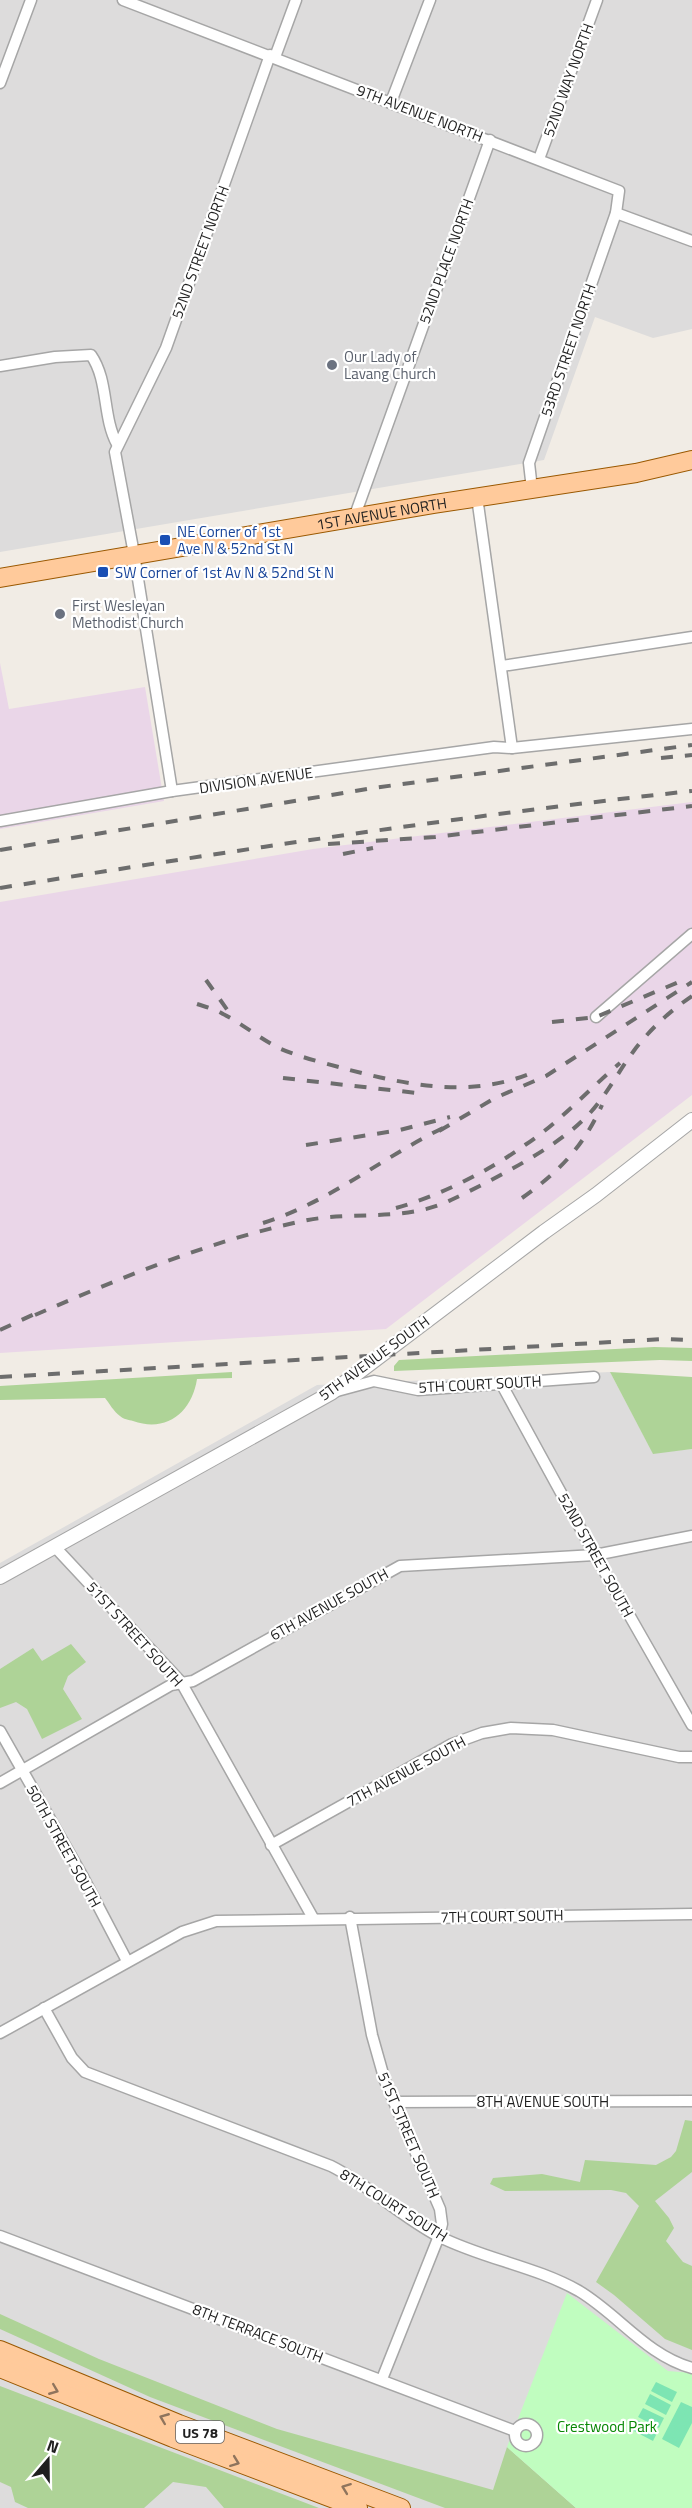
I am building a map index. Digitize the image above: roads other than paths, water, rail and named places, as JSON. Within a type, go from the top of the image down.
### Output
[{"type":"main road","name":"1ST AVENUE NORTH","points":[[0,578],[477,497],[636,473],[692,460]]},
{"type":"main road","name":"US 78","points":[[0,2350],[179,2424],[401,2508]]},
{"type":"main road","name":"US 78","points":[[0,2368],[173,2438],[358,2508]]},
{"type":"street","points":[[0,83],[31,0]]},
{"type":"street","name":"9TH AVENUE NORTH","points":[[123,0],[619,190],[616,213]]},
{"type":"street","name":"52ND STREET NORTH","points":[[117,444],[166,348],[273,56],[296,0]]},
{"type":"street","points":[[391,102],[430,0]]},
{"type":"street","name":"52ND WAY NORTH","points":[[539,159],[597,0]]},
{"type":"street","name":"52ND PLACE NORTH","points":[[354,518],[490,140]]},
{"type":"street","points":[[616,213],[692,241]]},
{"type":"street","name":"53RD STREET NORTH","points":[[532,489],[529,463],[616,213]]},
{"type":"street","points":[[0,366],[55,357],[91,355],[99,367],[110,430],[117,444],[115,452],[134,554],[172,791]]},
{"type":"street","points":[[477,497],[512,748]]},
{"type":"street","points":[[502,666],[692,637]]},
{"type":"street","name":"DIVISION AVENUE","points":[[0,821],[172,791],[494,747],[512,748],[692,729]]},
{"type":"street","points":[[596,1017],[692,934]]},
{"type":"street","name":"5TH AVENUE SOUTH","points":[[1,1575],[331,1393],[596,1195],[692,1120]]},
{"type":"street","name":"5TH COURT SOUTH","points":[[331,1393],[374,1381],[418,1390],[594,1377]]},
{"type":"street","name":"52ND STREET SOUTH","points":[[502,1385],[692,1725]]},
{"type":"street","name":"6TH AVENUE SOUTH","points":[[0,1783],[181,1682],[193,1681],[400,1566],[595,1555],[692,1536]]},
{"type":"street","name":"51ST STREET SOUTH","points":[[54,1546],[181,1682],[313,1918]]},
{"type":"street","name":"7TH AVENUE SOUTH","points":[[271,1845],[452,1744],[497,1730],[525,1728],[553,1730],[679,1757],[692,1757]]},
{"type":"street","name":"50TH STREET SOUTH","points":[[0,1731],[83,1877],[127,1961]]},
{"type":"street","name":"7TH COURT SOUTH","points":[[313,1918],[692,1914]]},
{"type":"street","name":"51ST STREET SOUTH","points":[[350,1917],[372,2035],[385,2081],[440,2209],[442,2224],[382,2379]]},
{"type":"street","points":[[0,2033],[127,1961],[204,1923],[229,1919],[313,1918]]},
{"type":"street","name":"8TH COURT SOUTH","points":[[44,2008],[72,2058],[84,2072],[331,2166],[356,2180],[439,2236],[566,2284],[601,2306],[652,2350],[692,2368]]},
{"type":"street","name":"8TH AVENUE SOUTH","points":[[394,2102],[692,2101]]},
{"type":"street","name":"8TH TERRACE SOUTH","points":[[0,2236],[515,2431]]},
{"type":"railway","points":[[0,850],[373,788],[692,745]]},
{"type":"railway","points":[[661,758],[692,755]]},
{"type":"railway","points":[[0,888],[345,835],[692,791]]},
{"type":"railway","points":[[328,844],[435,837],[692,806]]},
{"type":"railway","points":[[343,854],[373,848]]},
{"type":"railway","points":[[206,980],[231,1015]]},
{"type":"railway","points":[[552,1022],[596,1017],[681,981]]},
{"type":"railway","points":[[439,1131],[495,1098],[546,1076],[692,982]]},
{"type":"railway","points":[[35,1315],[169,1260],[273,1228],[326,1217],[399,1214],[416,1211],[434,1207],[466,1193],[537,1154],[582,1121],[603,1097],[646,1036],[692,996]]},
{"type":"railway","points":[[197,1004],[220,1012],[273,1045],[289,1052],[392,1080],[438,1086],[484,1086],[529,1074]]},
{"type":"railway","points":[[396,1208],[446,1190],[511,1155],[550,1126],[620,1063]]},
{"type":"railway","points":[[283,1078],[417,1093]]},
{"type":"railway","points":[[522,1198],[548,1178],[569,1157],[587,1133],[602,1105]]},
{"type":"railway","points":[[306,1145],[400,1130],[450,1117]]},
{"type":"railway","points":[[263,1223],[288,1214],[334,1191],[447,1126]]},
{"type":"railway","points":[[0,1330],[41,1311]]},
{"type":"railway","points":[[0,1377],[664,1339],[692,1340]]},
{"type":"place","name":"Our Lady of Lavang Church","points":[[332,365]]},
{"type":"place","name":"NE Corner of 1st Ave N & 52nd St N","points":[[165,540]]},
{"type":"place","name":"SW Corner of 1st Av N & 52nd St N","points":[[103,572]]},
{"type":"place","name":"First Wesleyan Methodist Church","points":[[60,614]]},
{"type":"park label","name":"Crestwood Park","points":[[607,2426]]}]
